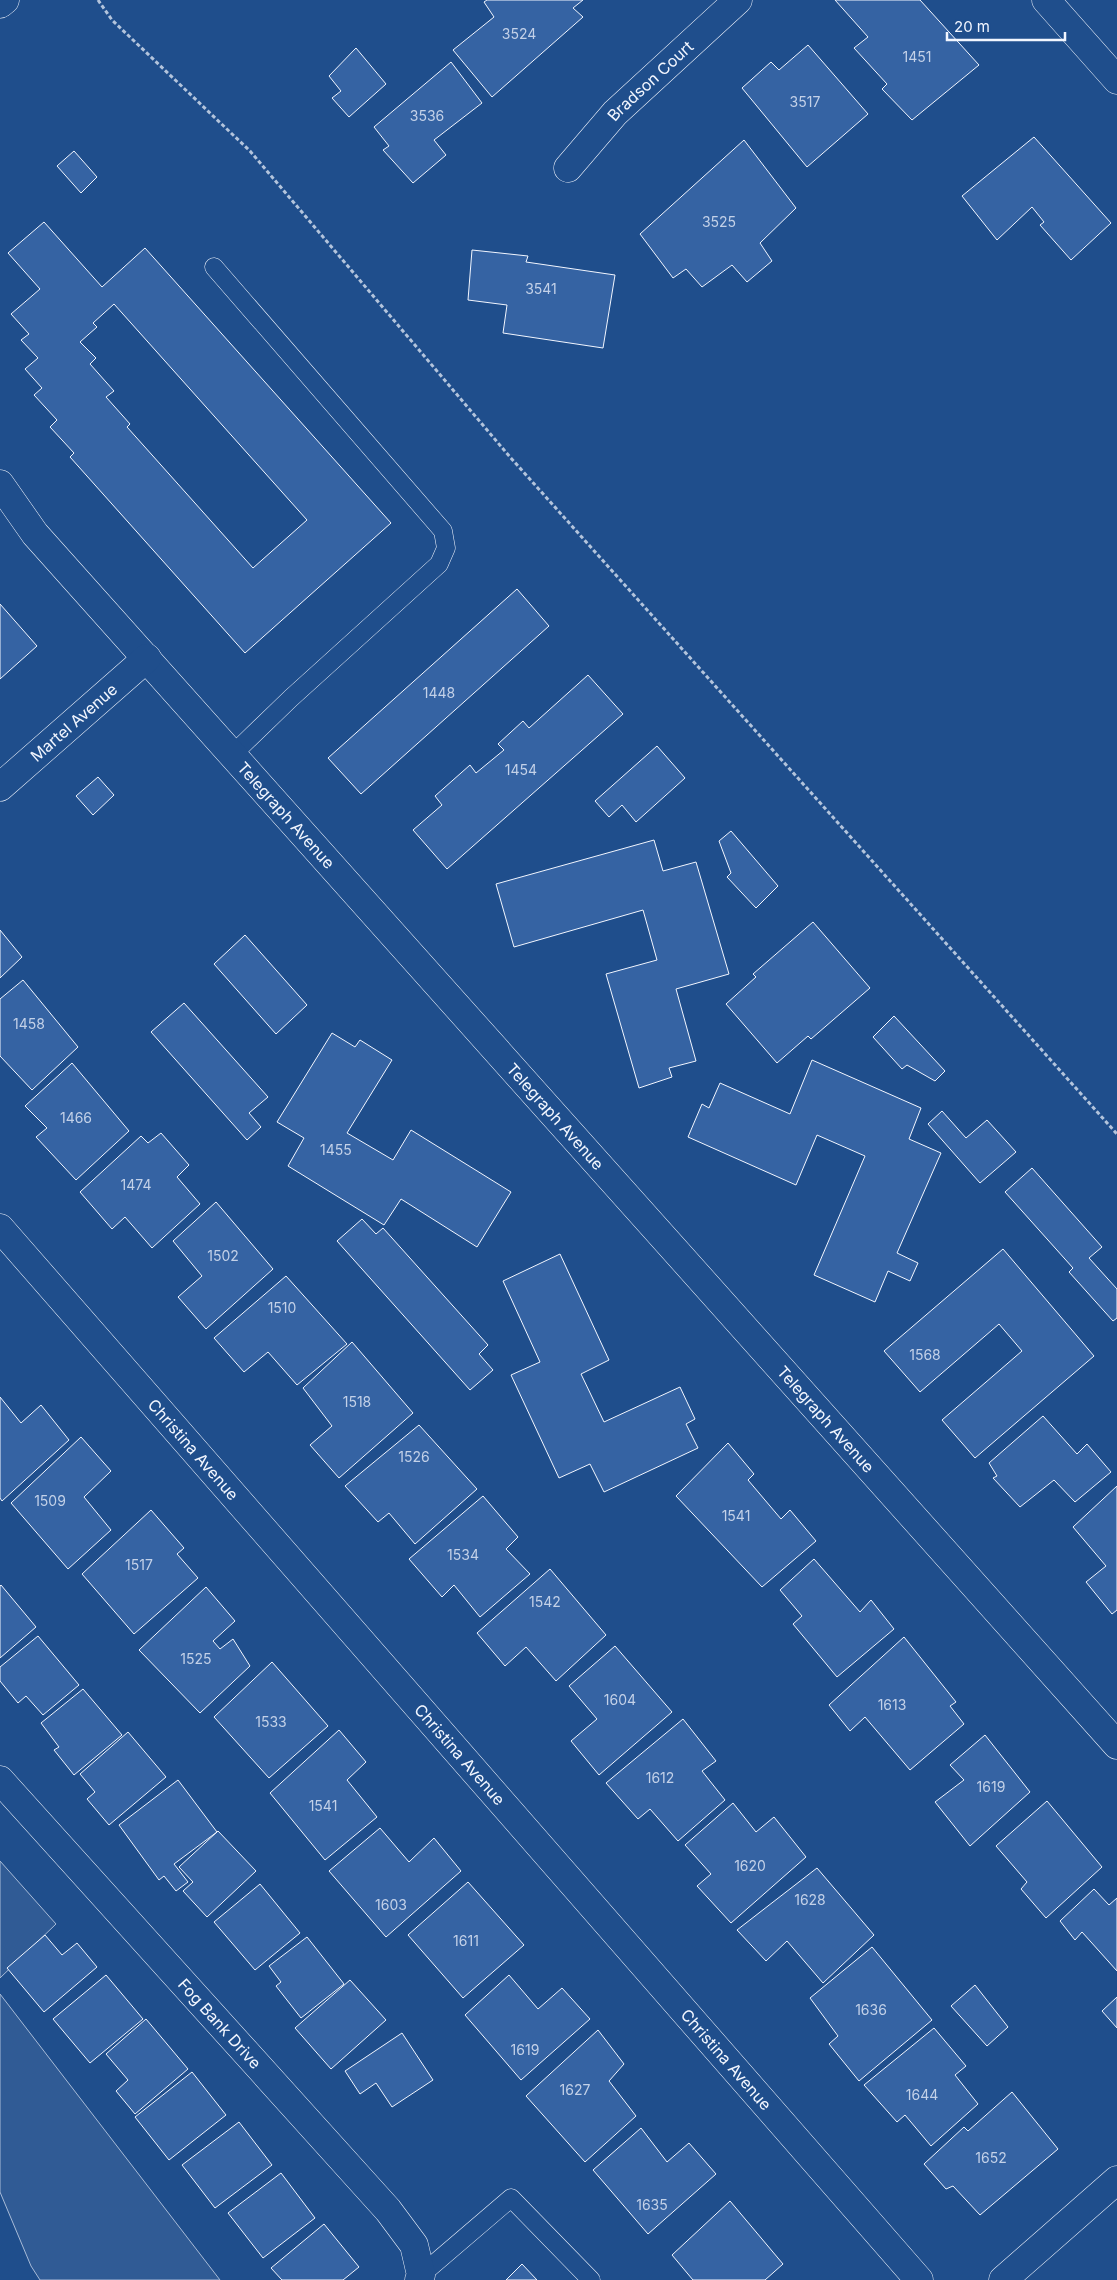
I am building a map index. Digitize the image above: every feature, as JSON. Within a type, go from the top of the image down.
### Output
[{"type":"street","points":[[0,4],[5,0]]},
{"type":"street","name":"Bradson Court","points":[[568,168],[622,106],[738,0]]},
{"type":"street","points":[[1046,0],[1117,80]]},
{"type":"street","name":"Telegraph Avenue","points":[[0,484],[36,534],[1117,1745]]},
{"type":"street","name":"Martel Avenue","points":[[0,787],[147,658]]},
{"type":"street","name":"Christina Avenue","points":[[0,1228],[919,2280]]},
{"type":"street","name":"Fog Bank Drive","points":[[0,1780],[388,2210],[414,2244],[420,2278]]},
{"type":"street","points":[[1003,2280],[1117,2180]]},
{"type":"lane","points":[[214,267],[443,532],[446,548],[439,564],[291,698],[233,754]]},
{"type":"lane","points":[[420,2278],[511,2198],[591,2280]]},
{"type":"path","points":[[98,0],[112,20],[250,152],[510,457],[1117,1134]]},
{"type":"shaded area","points":[[0,1861],[56,1924],[0,1978]]},
{"type":"shaded area","points":[[0,1994],[220,2280],[40,2280],[31,2266],[0,2192]]},
{"type":"building","points":[[487,0],[583,0],[573,8],[583,17],[492,97],[453,50],[494,17],[484,2]]},
{"type":"building","points":[[835,0],[920,0],[979,65],[912,120],[882,89],[887,84],[854,48],[868,37]]},
{"type":"building","points":[[808,45],[868,114],[807,167],[742,88],[771,62],[779,70]]},
{"type":"building","points":[[356,48],[386,84],[349,117],[332,98],[341,91],[329,76]]},
{"type":"building","points":[[451,62],[482,103],[434,140],[446,155],[413,183],[383,150],[389,146],[374,127]]},
{"type":"building","points":[[1034,137],[1111,223],[1071,260],[1040,225],[1044,222],[1032,207],[997,240],[962,196]]},
{"type":"building","points":[[744,140],[796,208],[760,243],[772,261],[747,282],[732,265],[702,287],[686,269],[673,278],[640,234]]},
{"type":"building","points":[[74,151],[97,177],[81,193],[57,166]]},
{"type":"building","points":[[44,222],[102,287],[145,248],[391,523],[245,653],[70,457],[74,453],[50,427],[57,420],[34,395],[42,388],[25,369],[38,358],[21,340],[29,334],[11,314],[40,289],[8,253]],"holes":[[[114,304],[307,520],[253,568],[127,427],[130,424],[106,397],[114,391],[90,364],[96,358],[80,342],[97,327],[93,323]]]},
{"type":"building","points":[[472,250],[528,256],[526,262],[615,275],[603,348],[503,333],[507,305],[468,300]]},
{"type":"building","points":[[517,589],[549,626],[361,794],[328,758]]},
{"type":"building","points":[[0,604],[37,646],[0,679]]},
{"type":"building","points":[[588,675],[623,714],[447,869],[413,830],[442,805],[435,796],[470,765],[476,773],[504,750],[498,744],[523,721],[529,728]]},
{"type":"building","points":[[657,746],[685,778],[636,822],[622,805],[609,817],[595,801]]},
{"type":"building","points":[[98,777],[114,795],[93,815],[76,796]]},
{"type":"building","points":[[731,831],[778,886],[756,908],[727,877],[731,873],[719,841]]},
{"type":"building","points":[[654,840],[663,871],[696,862],[729,974],[676,989],[696,1061],[669,1068],[672,1077],[639,1088],[606,974],[657,960],[643,910],[514,947],[496,884]]},
{"type":"building","points":[[813,922],[870,988],[811,1039],[808,1036],[777,1063],[726,1004],[756,977],[753,974]]},
{"type":"building","points":[[0,930],[22,957],[0,978]]},
{"type":"building","points":[[245,935],[307,1005],[276,1034],[214,964]]},
{"type":"building","points":[[23,980],[78,1047],[32,1090],[0,1056],[0,999]]},
{"type":"building","points":[[184,1003],[268,1097],[249,1113],[261,1127],[247,1140],[151,1032]]},
{"type":"building","points":[[894,1016],[945,1071],[935,1081],[907,1065],[902,1069],[873,1037]]},
{"type":"building","points":[[332,1033],[355,1047],[360,1040],[392,1060],[347,1133],[393,1160],[411,1130],[511,1192],[477,1247],[401,1199],[384,1225],[288,1166],[304,1138],[277,1122]]},
{"type":"building","points":[[812,1060],[921,1108],[909,1139],[941,1153],[897,1253],[918,1263],[910,1281],[888,1271],[875,1302],[814,1275],[865,1156],[817,1135],[796,1185],[688,1137],[702,1104],[709,1108],[720,1083],[790,1114]]},
{"type":"building","points":[[72,1063],[129,1131],[76,1180],[36,1137],[47,1128],[25,1106]]},
{"type":"building","points":[[942,1111],[966,1138],[987,1120],[1016,1152],[980,1183],[928,1124]]},
{"type":"building","points":[[161,1133],[189,1165],[177,1177],[200,1204],[152,1248],[125,1217],[112,1229],[80,1192],[141,1136],[148,1143]]},
{"type":"building","points":[[1032,1168],[1102,1247],[1089,1258],[1117,1289],[1117,1318],[1113,1321],[1069,1272],[1073,1268],[1005,1192]]},
{"type":"building","points":[[216,1202],[273,1269],[206,1329],[178,1297],[202,1276],[173,1241]]},
{"type":"building","points":[[362,1219],[376,1234],[383,1228],[488,1345],[479,1354],[493,1370],[470,1390],[337,1241]]},
{"type":"building","points":[[1003,1249],[1094,1356],[975,1458],[942,1420],[1022,1351],[999,1324],[920,1392],[884,1351]]},
{"type":"building","points":[[560,1254],[609,1360],[581,1374],[604,1422],[680,1387],[695,1419],[686,1424],[698,1448],[604,1492],[590,1464],[559,1478],[511,1375],[540,1362],[503,1281]]},
{"type":"building","points":[[286,1276],[347,1344],[297,1385],[268,1352],[244,1372],[214,1338]]},
{"type":"building","points":[[352,1342],[413,1413],[339,1478],[310,1445],[332,1426],[303,1388]]},
{"type":"building","points":[[0,1397],[21,1423],[41,1405],[69,1440],[2,1501],[0,1498]]},
{"type":"building","points":[[1043,1416],[1077,1454],[1087,1444],[1111,1472],[1075,1502],[1054,1480],[1020,1507],[993,1478],[997,1476],[989,1463]]},
{"type":"building","points":[[419,1425],[477,1489],[415,1544],[389,1513],[378,1522],[345,1486]]},
{"type":"building","points":[[81,1437],[111,1471],[84,1497],[111,1530],[68,1569],[11,1503]]},
{"type":"building","points":[[728,1443],[754,1474],[748,1480],[781,1519],[790,1510],[816,1541],[762,1587],[676,1496]]},
{"type":"building","points":[[1117,1486],[1117,1610],[1112,1614],[1086,1582],[1106,1566],[1073,1527]]},
{"type":"building","points":[[483,1496],[518,1537],[506,1549],[530,1574],[480,1617],[454,1585],[442,1597],[409,1559]]},
{"type":"building","points":[[151,1510],[184,1548],[177,1554],[198,1578],[134,1634],[82,1574]]},
{"type":"building","points":[[814,1559],[860,1612],[871,1600],[894,1629],[837,1677],[793,1624],[802,1616],[780,1590]]},
{"type":"building","points":[[550,1569],[606,1635],[556,1681],[526,1647],[505,1666],[477,1633]]},
{"type":"building","points":[[0,1586],[36,1627],[0,1658]]},
{"type":"building","points":[[206,1587],[235,1621],[213,1641],[220,1649],[233,1639],[250,1666],[200,1713],[139,1650]]},
{"type":"building","points":[[38,1636],[79,1685],[43,1715],[26,1696],[18,1703],[0,1681],[0,1667]]},
{"type":"building","points":[[904,1637],[956,1702],[950,1706],[964,1724],[910,1770],[865,1717],[850,1731],[829,1705]]},
{"type":"building","points":[[615,1646],[672,1712],[599,1775],[571,1741],[597,1719],[569,1686]]},
{"type":"building","points":[[272,1662],[328,1726],[269,1778],[214,1717]]},
{"type":"building","points":[[83,1689],[122,1735],[74,1775],[54,1750],[59,1747],[41,1723]]},
{"type":"building","points":[[683,1719],[716,1761],[702,1771],[725,1800],[678,1841],[650,1809],[638,1819],[606,1783]]},
{"type":"building","points":[[339,1730],[366,1762],[347,1780],[377,1817],[325,1860],[270,1793]]},
{"type":"building","points":[[128,1732],[166,1777],[109,1825],[87,1799],[95,1792],[80,1774]]},
{"type":"building","points":[[985,1735],[1030,1792],[970,1846],[935,1802],[964,1780],[950,1765]]},
{"type":"building","points":[[178,1780],[217,1832],[174,1864],[188,1882],[176,1891],[164,1876],[159,1880],[119,1825]]},
{"type":"building","points":[[1047,1801],[1102,1867],[1046,1918],[1021,1889],[1027,1882],[996,1846]]},
{"type":"building","points":[[733,1803],[756,1832],[774,1817],[806,1857],[731,1923],[697,1886],[711,1874],[685,1845]]},
{"type":"building","points":[[380,1828],[409,1862],[434,1838],[461,1871],[386,1937],[329,1871]]},
{"type":"building","points":[[218,1831],[256,1871],[207,1917],[183,1891],[193,1882],[179,1867]]},
{"type":"building","points":[[817,1868],[874,1935],[823,1983],[787,1941],[766,1961],[737,1930]]},
{"type":"building","points":[[468,1882],[524,1945],[463,1998],[408,1935]]},
{"type":"building","points":[[260,1884],[300,1933],[255,1970],[214,1922]]},
{"type":"building","points":[[1094,1889],[1109,1905],[1117,1898],[1117,1971],[1082,1932],[1075,1940],[1060,1921]]},
{"type":"building","points":[[45,1935],[62,1955],[77,1943],[97,1967],[44,2012],[7,1968]]},
{"type":"building","points":[[307,1937],[344,1984],[301,2018],[276,1986],[281,1982],[269,1966]]},
{"type":"building","points":[[872,1947],[932,2020],[859,2081],[829,2044],[838,2036],[810,1998]]},
{"type":"building","points":[[106,1975],[143,2019],[90,2063],[53,2019]]},
{"type":"building","points":[[509,1975],[538,2009],[562,1988],[590,2019],[521,2080],[465,2015]]},
{"type":"building","points":[[350,1980],[386,2020],[331,2069],[295,2028]]},
{"type":"building","points":[[975,1985],[1008,2027],[987,2046],[951,2006]]},
{"type":"building","points":[[1117,1997],[1117,2028],[1102,2011]]},
{"type":"building","points":[[146,2019],[188,2069],[135,2114],[116,2091],[128,2080],[106,2054]]},
{"type":"building","points":[[934,2028],[966,2066],[955,2075],[978,2104],[931,2146],[905,2115],[897,2122],[864,2085]]},
{"type":"building","points":[[598,2030],[624,2064],[609,2081],[636,2116],[585,2162],[526,2096]]},
{"type":"building","points":[[402,2033],[433,2080],[392,2107],[376,2083],[360,2094],[345,2071]]},
{"type":"building","points":[[192,2072],[226,2115],[169,2160],[135,2117]]},
{"type":"building","points":[[1012,2092],[1058,2149],[980,2215],[953,2186],[946,2189],[924,2164],[964,2127],[968,2131]]},
{"type":"building","points":[[239,2122],[272,2165],[215,2208],[182,2165]]},
{"type":"building","points":[[641,2128],[667,2162],[689,2143],[716,2174],[648,2234],[593,2170]]},
{"type":"building","points":[[281,2173],[315,2218],[263,2258],[228,2213]]},
{"type":"building","points":[[730,2201],[783,2264],[765,2280],[693,2280],[672,2255]]},
{"type":"building","points":[[324,2224],[359,2267],[343,2280],[282,2280],[271,2268]]},
{"type":"building","points":[[522,2264],[537,2280],[506,2280]]}]
